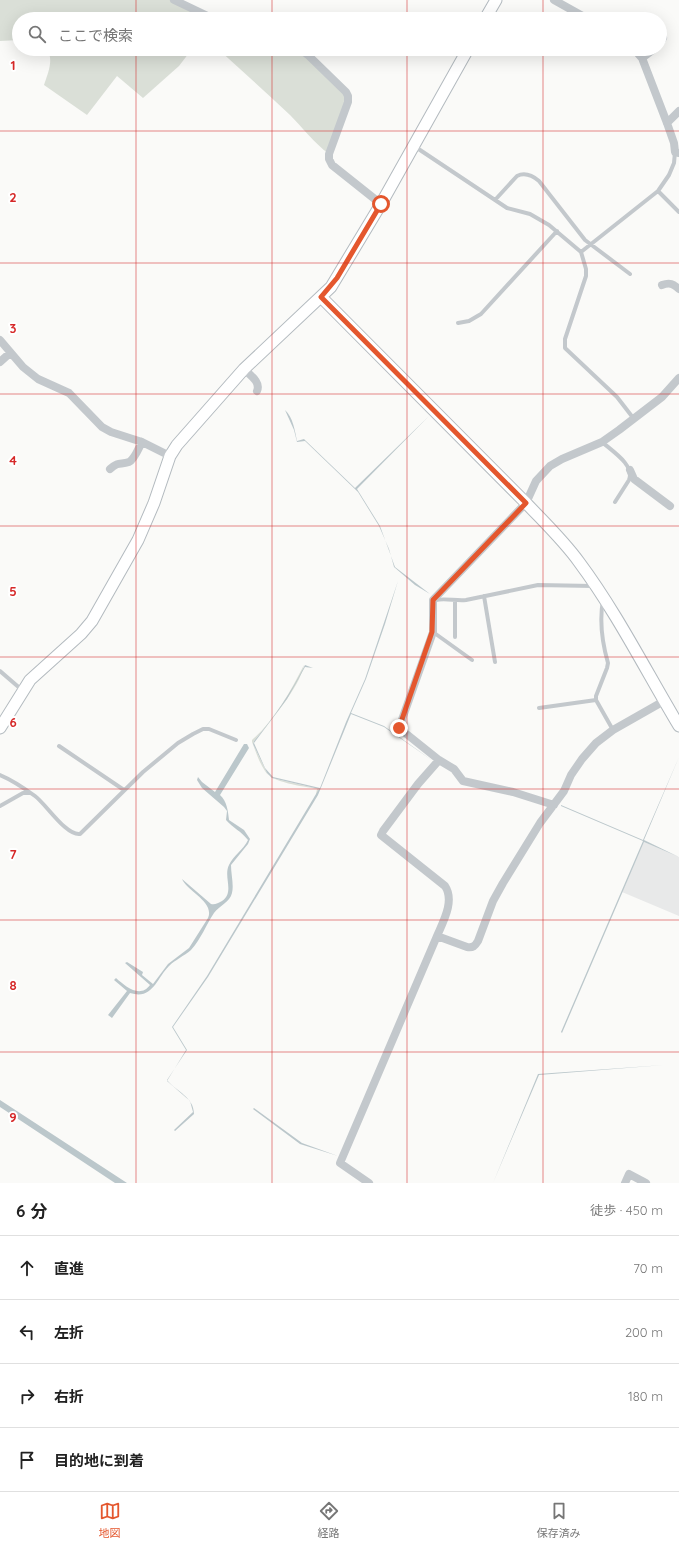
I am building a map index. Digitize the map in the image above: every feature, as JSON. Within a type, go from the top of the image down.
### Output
[{"type":"street","points":[[174,0],[199,12]]},
{"type":"street","points":[[489,12],[496,0]]},
{"type":"street","points":[[554,0],[575,12]]},
{"type":"street","points":[[309,56],[346,92],[348,96],[348,102],[328,159],[332,165],[381,204]]},
{"type":"street","points":[[0,728],[30,680],[81,634],[92,621],[138,540],[152,508],[170,456],[185,435],[244,369],[321,297],[337,278],[381,204],[464,56]]},
{"type":"street","points":[[645,56],[642,58],[677,153]]},
{"type":"street","points":[[667,123],[679,111]]},
{"type":"street","points":[[662,285],[668,283],[679,289]]},
{"type":"street","points":[[321,297],[526,503],[578,560],[603,597],[679,726]]},
{"type":"street","points":[[0,340],[23,368],[38,379],[69,393],[102,427],[111,432],[142,442],[170,456]]},
{"type":"street","points":[[0,362],[10,353]]},
{"type":"street","points":[[244,369],[257,383],[257,391]]},
{"type":"street","points":[[554,805],[513,792],[463,781],[454,769],[439,760],[399,728],[432,632],[433,600],[526,503],[536,481],[550,466],[562,459],[602,442],[662,397],[679,378]]},
{"type":"street","points":[[110,469],[116,464],[129,462],[142,442]]},
{"type":"street","points":[[630,470],[634,478],[670,506]]},
{"type":"street","points":[[437,936],[467,947],[471,948],[475,946],[493,901],[503,883],[582,759],[596,743],[613,730],[664,701]]},
{"type":"street","points":[[368,1183],[340,1163],[437,936],[449,904],[450,897],[445,886],[381,835],[418,784],[439,760]]},
{"type":"street","points":[[625,1183],[629,1174],[646,1183]]},
{"type":"lane","points":[[413,146],[507,208],[530,214],[557,231],[581,252],[586,269],[586,276],[565,339],[565,348],[618,397],[634,419]]},
{"type":"lane","points":[[581,252],[658,192],[669,175],[677,153]]},
{"type":"lane","points":[[495,200],[517,176],[528,175],[534,177],[539,181],[585,240],[630,274]]},
{"type":"lane","points":[[658,192],[679,212]]},
{"type":"lane","points":[[458,323],[469,321],[481,314],[557,231]]},
{"type":"lane","points":[[602,442],[626,464],[630,470],[631,477],[615,502]]},
{"type":"lane","points":[[433,600],[441,599],[455,601],[538,585],[596,586]]},
{"type":"lane","points":[[484,596],[495,662]]},
{"type":"lane","points":[[603,597],[600,614],[608,664],[596,696],[596,700],[613,730]]},
{"type":"lane","points":[[455,601],[455,637]]},
{"type":"lane","points":[[432,632],[472,660]]},
{"type":"lane","points":[[0,671],[22,691]]},
{"type":"lane","points":[[539,708],[596,700]]},
{"type":"lane","points":[[0,775],[32,794],[59,822],[72,833],[76,834],[81,833],[124,790],[162,756],[178,743],[200,730],[209,729],[236,740]]},
{"type":"lane","points":[[59,746],[124,790]]},
{"type":"lane","points":[[0,806],[23,793],[32,794]]},
{"type":"shaded area","points":[[0,0],[173,0],[198,12],[12,12],[12,40],[0,41]]},
{"type":"shaded area","points":[[50,56],[187,56],[179,66],[143,98],[117,76],[87,115],[44,85],[49,71]]},
{"type":"shaded area","points":[[226,56],[308,56],[348,96],[329,154],[313,140],[281,106]]},
{"type":"shaded area","points":[[285,410],[292,420],[297,441],[304,439],[355,488],[429,416],[357,489],[380,526],[385,541],[379,526],[358,492],[305,441],[297,442],[294,430]]},
{"type":"shaded area","points":[[391,556],[395,567],[430,594],[415,585],[394,567]]},
{"type":"shaded area","points":[[398,581],[366,679],[351,713],[384,726],[433,761],[384,727],[351,714],[318,795],[208,977],[173,1027],[187,1050],[175,1069],[186,1050],[172,1027],[207,976],[319,789],[272,778],[267,773],[253,744],[254,741],[282,704],[305,665],[313,668],[305,667],[287,699],[254,743],[265,768],[273,777],[320,788],[365,679]]},
{"type":"shaded area","points":[[304,665],[297,684],[290,694],[275,715]]},
{"type":"shaded area","points":[[267,725],[253,744],[267,773],[261,764],[252,742],[252,740]]},
{"type":"shaded area","points":[[244,744],[247,744],[249,748],[220,795],[226,803],[229,820],[244,830],[250,839],[248,844],[231,865],[233,887],[231,896],[214,913],[191,950],[169,966],[149,991],[144,994],[130,993],[112,1018],[108,1015],[127,991],[114,980],[116,978],[128,987],[137,991],[142,991],[150,985],[125,963],[127,962],[143,972],[142,975],[153,984],[168,964],[189,948],[208,918],[208,907],[182,879],[211,904],[222,901],[228,893],[227,874],[229,865],[248,840],[226,820],[227,811],[202,788],[197,780],[198,777],[215,792]]},
{"type":"shaded area","points":[[679,757],[644,840],[679,857],[644,842],[562,1033],[561,1032],[643,841],[561,805],[643,840]]},
{"type":"shaded area","points":[[274,779],[319,789],[316,794],[317,789]]},
{"type":"shaded area","points":[[644,842],[679,857],[679,916],[622,892]]},
{"type":"shaded area","points":[[664,1065],[539,1075],[493,1183],[538,1074]]},
{"type":"shaded area","points":[[167,1081],[184,1095],[189,1100]]},
{"type":"shaded area","points":[[0,1100],[127,1183],[115,1183],[0,1107]]},
{"type":"shaded area","points":[[190,1102],[194,1114],[175,1131],[174,1130],[193,1112]]},
{"type":"shaded area","points":[[254,1108],[302,1143],[338,1156],[300,1144],[253,1109]]},
{"type":"route","points":[[381,204],[337,278],[331,287],[321,297],[526,503],[433,600],[432,632],[399,728]]}]
